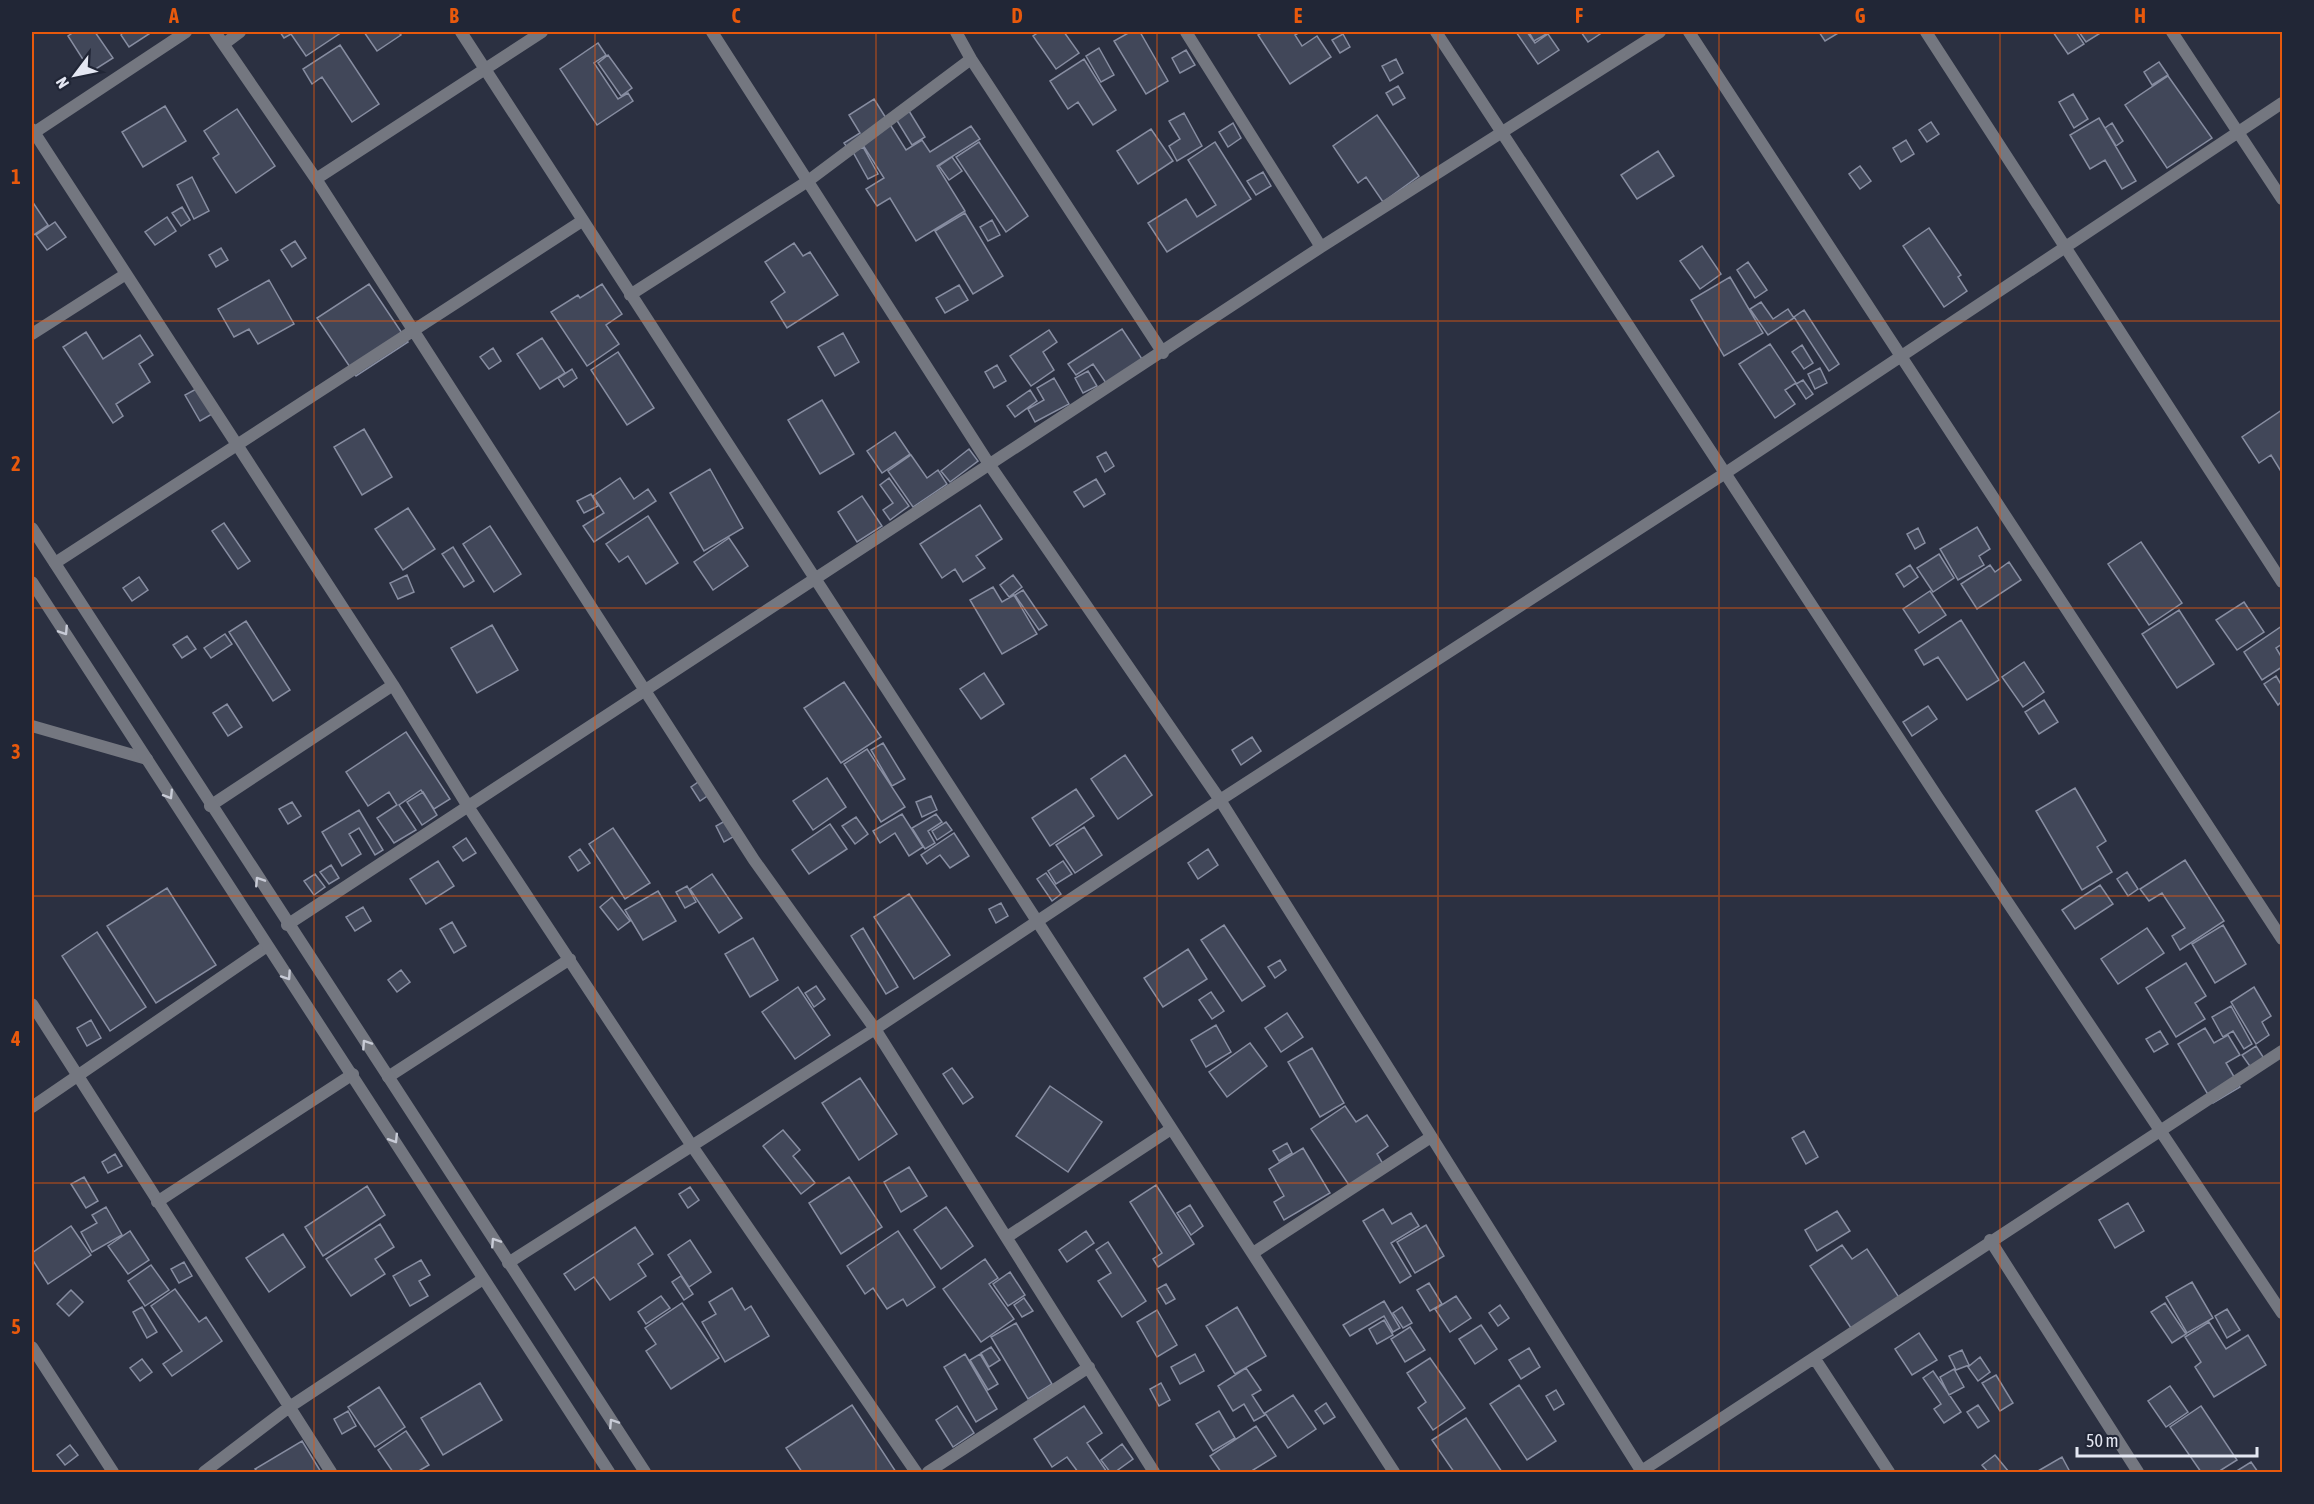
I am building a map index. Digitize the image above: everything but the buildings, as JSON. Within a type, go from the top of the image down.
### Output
[{"type":"street","points":[[186,32],[32,132],[238,444],[469,808],[692,1146],[916,1473]]},
{"type":"street","points":[[216,32],[316,178],[754,860],[875,1029],[1154,1473]]},
{"type":"street","points":[[224,44],[240,32]]},
{"type":"street","points":[[461,32],[1394,1473]]},
{"type":"street","points":[[316,178],[484,67],[542,32]]},
{"type":"street","points":[[712,32],[990,464],[1220,800],[1641,1472],[1815,1359],[1990,1240],[2283,1051]]},
{"type":"street","points":[[956,32],[971,59],[1163,353]]},
{"type":"street","points":[[1186,32],[1322,248]]},
{"type":"street","points":[[1436,32],[2159,1131],[2283,1313]]},
{"type":"street","points":[[287,925],[1322,248],[1660,32]]},
{"type":"street","points":[[1689,32],[2283,939]]},
{"type":"street","points":[[1926,32],[2283,582]]},
{"type":"street","points":[[2172,32],[2283,199]]},
{"type":"street","points":[[630,295],[808,181],[971,59]]},
{"type":"street","points":[[508,1263],[875,1029],[1220,800],[1901,357],[2283,102]]},
{"type":"street","points":[[55,562],[414,332],[582,221]]},
{"type":"street","points":[[32,334],[126,274]]},
{"type":"street","points":[[32,528],[287,925],[645,1473]]},
{"type":"street","points":[[32,582],[267,946],[353,1074],[609,1473]]},
{"type":"street","points":[[210,806],[320,736],[393,685]]},
{"type":"street","points":[[33,727],[147,759]]},
{"type":"street","points":[[32,1107],[267,946]]},
{"type":"street","points":[[388,1077],[570,959]]},
{"type":"street","points":[[32,1004],[331,1473]]},
{"type":"street","points":[[157,1202],[353,1074]]},
{"type":"street","points":[[1007,1238],[1171,1129]]},
{"type":"street","points":[[1253,1253],[1431,1137]]},
{"type":"street","points":[[1990,1240],[2138,1473]]},
{"type":"street","points":[[204,1473],[288,1408],[483,1279]]},
{"type":"street","points":[[32,1347],[113,1473]]},
{"type":"street","points":[[1815,1359],[1889,1473]]},
{"type":"street","points":[[928,1473],[1089,1367]]}]
